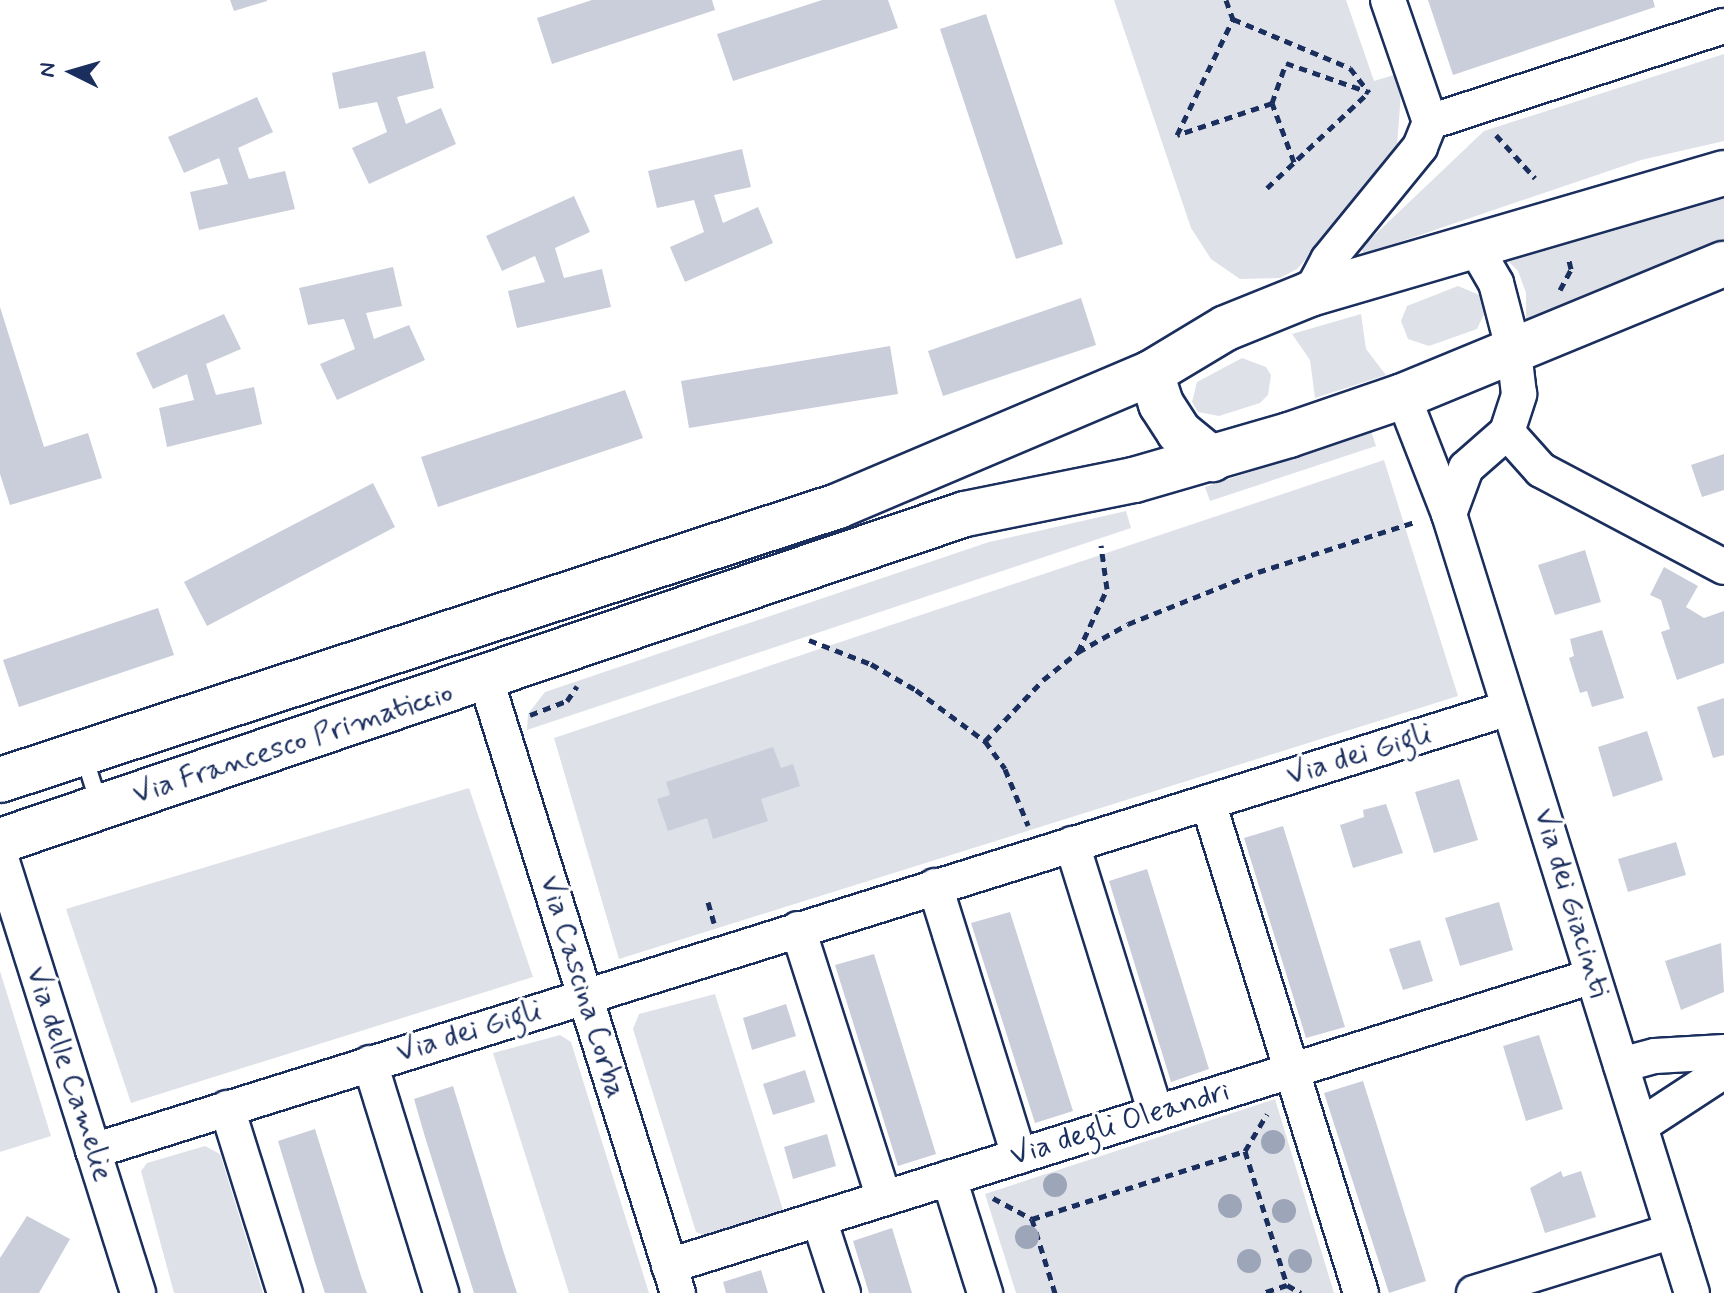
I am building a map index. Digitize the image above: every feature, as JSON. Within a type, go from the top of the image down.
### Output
[{"type":"street","points":[[1310,294],[1328,260],[1420,147],[1430,122],[1388,0]]},
{"type":"street","points":[[1430,122],[1724,26]]},
{"type":"street","points":[[1449,514],[1466,468],[1507,432],[1519,394],[1514,352],[1496,283],[1474,245],[1724,173]]},
{"type":"street","name":"Via Francesco Primaticcio","points":[[0,780],[83,752],[476,650],[845,527],[1151,373],[1226,328],[1310,294],[1474,245]]},
{"type":"street","points":[[1514,352],[1724,264]]},
{"type":"street","name":"Via Francesco Primaticcio","points":[[845,527],[965,514],[1212,459],[1403,396],[1514,352]]},
{"type":"street","points":[[1151,373],[1161,404],[1179,432],[1212,459]]},
{"type":"street","name":"Via dei Giacinti","points":[[1403,396],[1449,514],[1692,1293]]},
{"type":"street","points":[[1507,432],[1522,454],[1541,470],[1724,567]]},
{"type":"street","name":"Via Francesco Primaticcio","points":[[0,841],[101,808],[476,650]]},
{"type":"street","name":"Via Cascina Corba","points":[[476,650],[673,1279]]},
{"type":"street","name":"Via dei Gigli","points":[[93,1151],[1509,708]]},
{"type":"street","points":[[1208,802],[1283,1084],[1361,1293]]},
{"type":"street","points":[[1072,844],[1156,1113]]},
{"type":"street","name":"Via delle Camelie","points":[[0,855],[138,1293]]},
{"type":"street","points":[[935,886],[1019,1156]]},
{"type":"street","points":[[798,929],[884,1198]]},
{"type":"street","name":"Via degli Oleandri","points":[[673,1279],[819,1219],[1156,1113],[1283,1084],[1593,976]]},
{"type":"street","points":[[1621,1065],[1655,1056],[1724,1052]]},
{"type":"street","name":"Via dei Gigli","points":[[370,1063],[441,1293]]},
{"type":"street","points":[[1640,1126],[1724,1071]]},
{"type":"street","points":[[227,1108],[285,1293]]},
{"type":"street","points":[[949,1178],[985,1293]]},
{"type":"street","points":[[819,1219],[843,1293]]},
{"type":"street","points":[[1474,1293],[1673,1231]]},
{"type":"lane","name":"Via Francesco Primaticcio","points":[[83,752],[101,808]]},
{"type":"path","points":[[1226,0],[1233,19],[1177,135],[1272,103]]},
{"type":"path","points":[[1233,19],[1350,68],[1369,92]]},
{"type":"path","points":[[1294,162],[1272,103],[1286,63],[1369,92]]},
{"type":"path","points":[[1267,188],[1369,92]]},
{"type":"path","points":[[1489,127],[1535,178]]},
{"type":"path","points":[[1558,294],[1571,269],[1566,248]]},
{"type":"path","points":[[985,741],[1013,708],[1078,652],[1189,597],[1415,522]]},
{"type":"path","points":[[1078,652],[1107,589],[1101,545]]},
{"type":"path","points":[[809,640],[871,664],[916,690],[985,741],[1005,769],[1032,838]]},
{"type":"path","points":[[708,902],[718,935]]},
{"type":"path","points":[[1032,1219],[1245,1151],[1283,1084]]},
{"type":"path","points":[[1245,1151],[1287,1285],[1301,1293]]},
{"type":"path","points":[[985,1194],[1032,1219],[1055,1293]]},
{"type":"path","points":[[1262,1293],[1287,1285]]},
{"type":"shaded area","points":[[1114,0],[1346,0],[1374,81],[1394,75],[1401,93],[1397,146],[1374,185],[1297,269],[1280,278],[1240,279],[1211,259],[1191,228]]},
{"type":"shaded area","points":[[1724,54],[1724,141],[1641,160],[1364,254],[1361,248],[1484,131]]},
{"type":"shaded area","points":[[1724,195],[1724,244],[1526,328],[1526,293],[1518,271],[1504,257]]},
{"type":"shaded area","points":[[1458,286],[1482,296],[1486,310],[1477,329],[1429,346],[1408,339],[1401,321],[1407,306]]},
{"type":"shaded area","points":[[1361,314],[1366,349],[1386,375],[1315,398],[1310,360],[1292,334]]},
{"type":"shaded area","points":[[1242,358],[1266,367],[1271,375],[1268,395],[1260,403],[1219,416],[1198,412],[1192,402],[1197,382]]},
{"type":"shaded area","points":[[1371,431],[1376,446],[1210,501],[1205,487]]},
{"type":"shaded area","points":[[1384,460],[1458,696],[619,959],[554,738]]},
{"type":"shaded area","points":[[1126,511],[1131,528],[527,730],[528,714],[545,692],[989,542]]},
{"type":"shaded area","points":[[469,788],[533,977],[131,1103],[66,909]]},
{"type":"shaded area","points":[[0,971],[51,1136],[0,1152]]},
{"type":"shaded area","points":[[715,994],[784,1213],[708,1237],[696,1232],[633,1029],[639,1014]]},
{"type":"shaded area","points":[[560,1035],[571,1042],[649,1293],[569,1293],[493,1053]]},
{"type":"shaded area","points":[[1275,1099],[1334,1293],[1016,1293],[985,1194]]},
{"type":"shaded area","points":[[205,1146],[220,1154],[263,1293],[174,1293],[141,1171],[147,1163]]},
{"type":"building","points":[[230,0],[267,0],[267,1],[234,11]]},
{"type":"building","points":[[592,0],[712,0],[715,10],[552,64],[537,18]]},
{"type":"building","points":[[822,0],[888,0],[898,28],[733,81],[717,34]]},
{"type":"building","points":[[1428,0],[1653,0],[1655,7],[1453,75]]},
{"type":"building","points":[[986,14],[1063,244],[1016,259],[940,29]]},
{"type":"building","points":[[425,51],[434,88],[397,97],[406,124],[441,108],[456,144],[369,184],[352,148],[387,132],[377,102],[339,109],[332,73]]},
{"type":"building","points":[[257,97],[273,132],[238,148],[249,179],[285,171],[295,209],[199,230],[190,192],[228,184],[219,158],[184,173],[168,137]]},
{"type":"building","points":[[742,149],[751,187],[714,195],[723,223],[758,207],[773,243],[685,282],[670,247],[704,232],[694,200],[657,208],[648,171]]},
{"type":"building","points":[[574,196],[590,232],[555,248],[564,278],[602,269],[611,307],[517,328],[508,291],[545,282],[535,256],[502,271],[486,236]]},
{"type":"building","points":[[393,267],[402,306],[366,313],[374,339],[409,325],[425,360],[337,400],[320,364],[355,349],[344,319],[308,325],[299,288]]},
{"type":"building","points":[[1081,298],[1096,345],[943,396],[928,351]]},
{"type":"building","points":[[0,307],[44,447],[88,433],[102,478],[10,505],[0,474]]},
{"type":"building","points":[[224,314],[241,349],[206,364],[216,395],[254,387],[262,424],[167,447],[159,408],[194,400],[187,374],[153,389],[136,353]]},
{"type":"building","points":[[890,346],[898,394],[689,428],[681,381]]},
{"type":"building","points":[[625,390],[643,438],[438,507],[421,457]]},
{"type":"building","points":[[1724,454],[1724,490],[1702,497],[1691,465]]},
{"type":"building","points":[[373,483],[395,527],[207,626],[184,582]]},
{"type":"building","points":[[1585,550],[1601,602],[1555,615],[1538,565]]},
{"type":"building","points":[[1664,567],[1698,586],[1686,607],[1704,618],[1724,611],[1724,663],[1677,680],[1661,632],[1670,629],[1661,600],[1650,595]]},
{"type":"building","points":[[158,608],[174,655],[19,707],[3,660]]},
{"type":"building","points":[[1602,630],[1624,698],[1592,707],[1587,691],[1580,693],[1569,658],[1574,656],[1570,639]]},
{"type":"building","points":[[1724,698],[1724,755],[1713,758],[1697,707]]},
{"type":"building","points":[[1647,731],[1663,780],[1613,797],[1598,747]]},
{"type":"building","points":[[773,747],[781,768],[793,764],[800,786],[761,799],[768,821],[713,839],[707,818],[668,831],[657,799],[670,795],[666,782]]},
{"type":"building","points":[[1459,779],[1478,840],[1434,853],[1415,792]]},
{"type":"building","points":[[1386,804],[1403,853],[1353,868],[1340,825],[1364,817],[1363,810]]},
{"type":"building","points":[[1283,826],[1345,1027],[1306,1038],[1244,838]]},
{"type":"building","points":[[1676,842],[1686,875],[1628,892],[1618,859]]},
{"type":"building","points":[[1147,869],[1209,1069],[1171,1082],[1109,881]]},
{"type":"building","points":[[1499,902],[1513,950],[1460,966],[1445,918]]},
{"type":"building","points":[[1010,912],[1073,1111],[1035,1123],[971,923]]},
{"type":"building","points":[[1420,940],[1433,981],[1403,990],[1389,949]]},
{"type":"building","points":[[1721,943],[1724,992],[1681,1010],[1665,961]]},
{"type":"building","points":[[874,954],[936,1154],[898,1166],[835,965]]},
{"type":"building","points":[[786,1004],[796,1036],[752,1050],[743,1018]]},
{"type":"building","points":[[1539,1035],[1563,1109],[1526,1121],[1503,1046]]},
{"type":"building","points":[[805,1070],[815,1102],[773,1115],[763,1084]]},
{"type":"building","points":[[1363,1081],[1426,1281],[1389,1293],[1324,1093]]},
{"type":"building","points":[[453,1086],[517,1293],[474,1293],[425,1137],[414,1099]]},
{"type":"building","points":[[315,1129],[367,1293],[325,1293],[317,1269],[278,1141]]},
{"type":"building","points":[[827,1134],[836,1166],[793,1179],[784,1147]]},
{"type":"building","points":[[1561,1171],[1563,1177],[1581,1171],[1596,1217],[1545,1233],[1530,1188]]},
{"type":"building","points":[[27,1216],[70,1239],[39,1293],[0,1293],[0,1258]]},
{"type":"building","points":[[892,1228],[912,1293],[869,1293],[853,1241]]},
{"type":"building","points":[[761,1270],[768,1293],[726,1293],[723,1282]]}]
